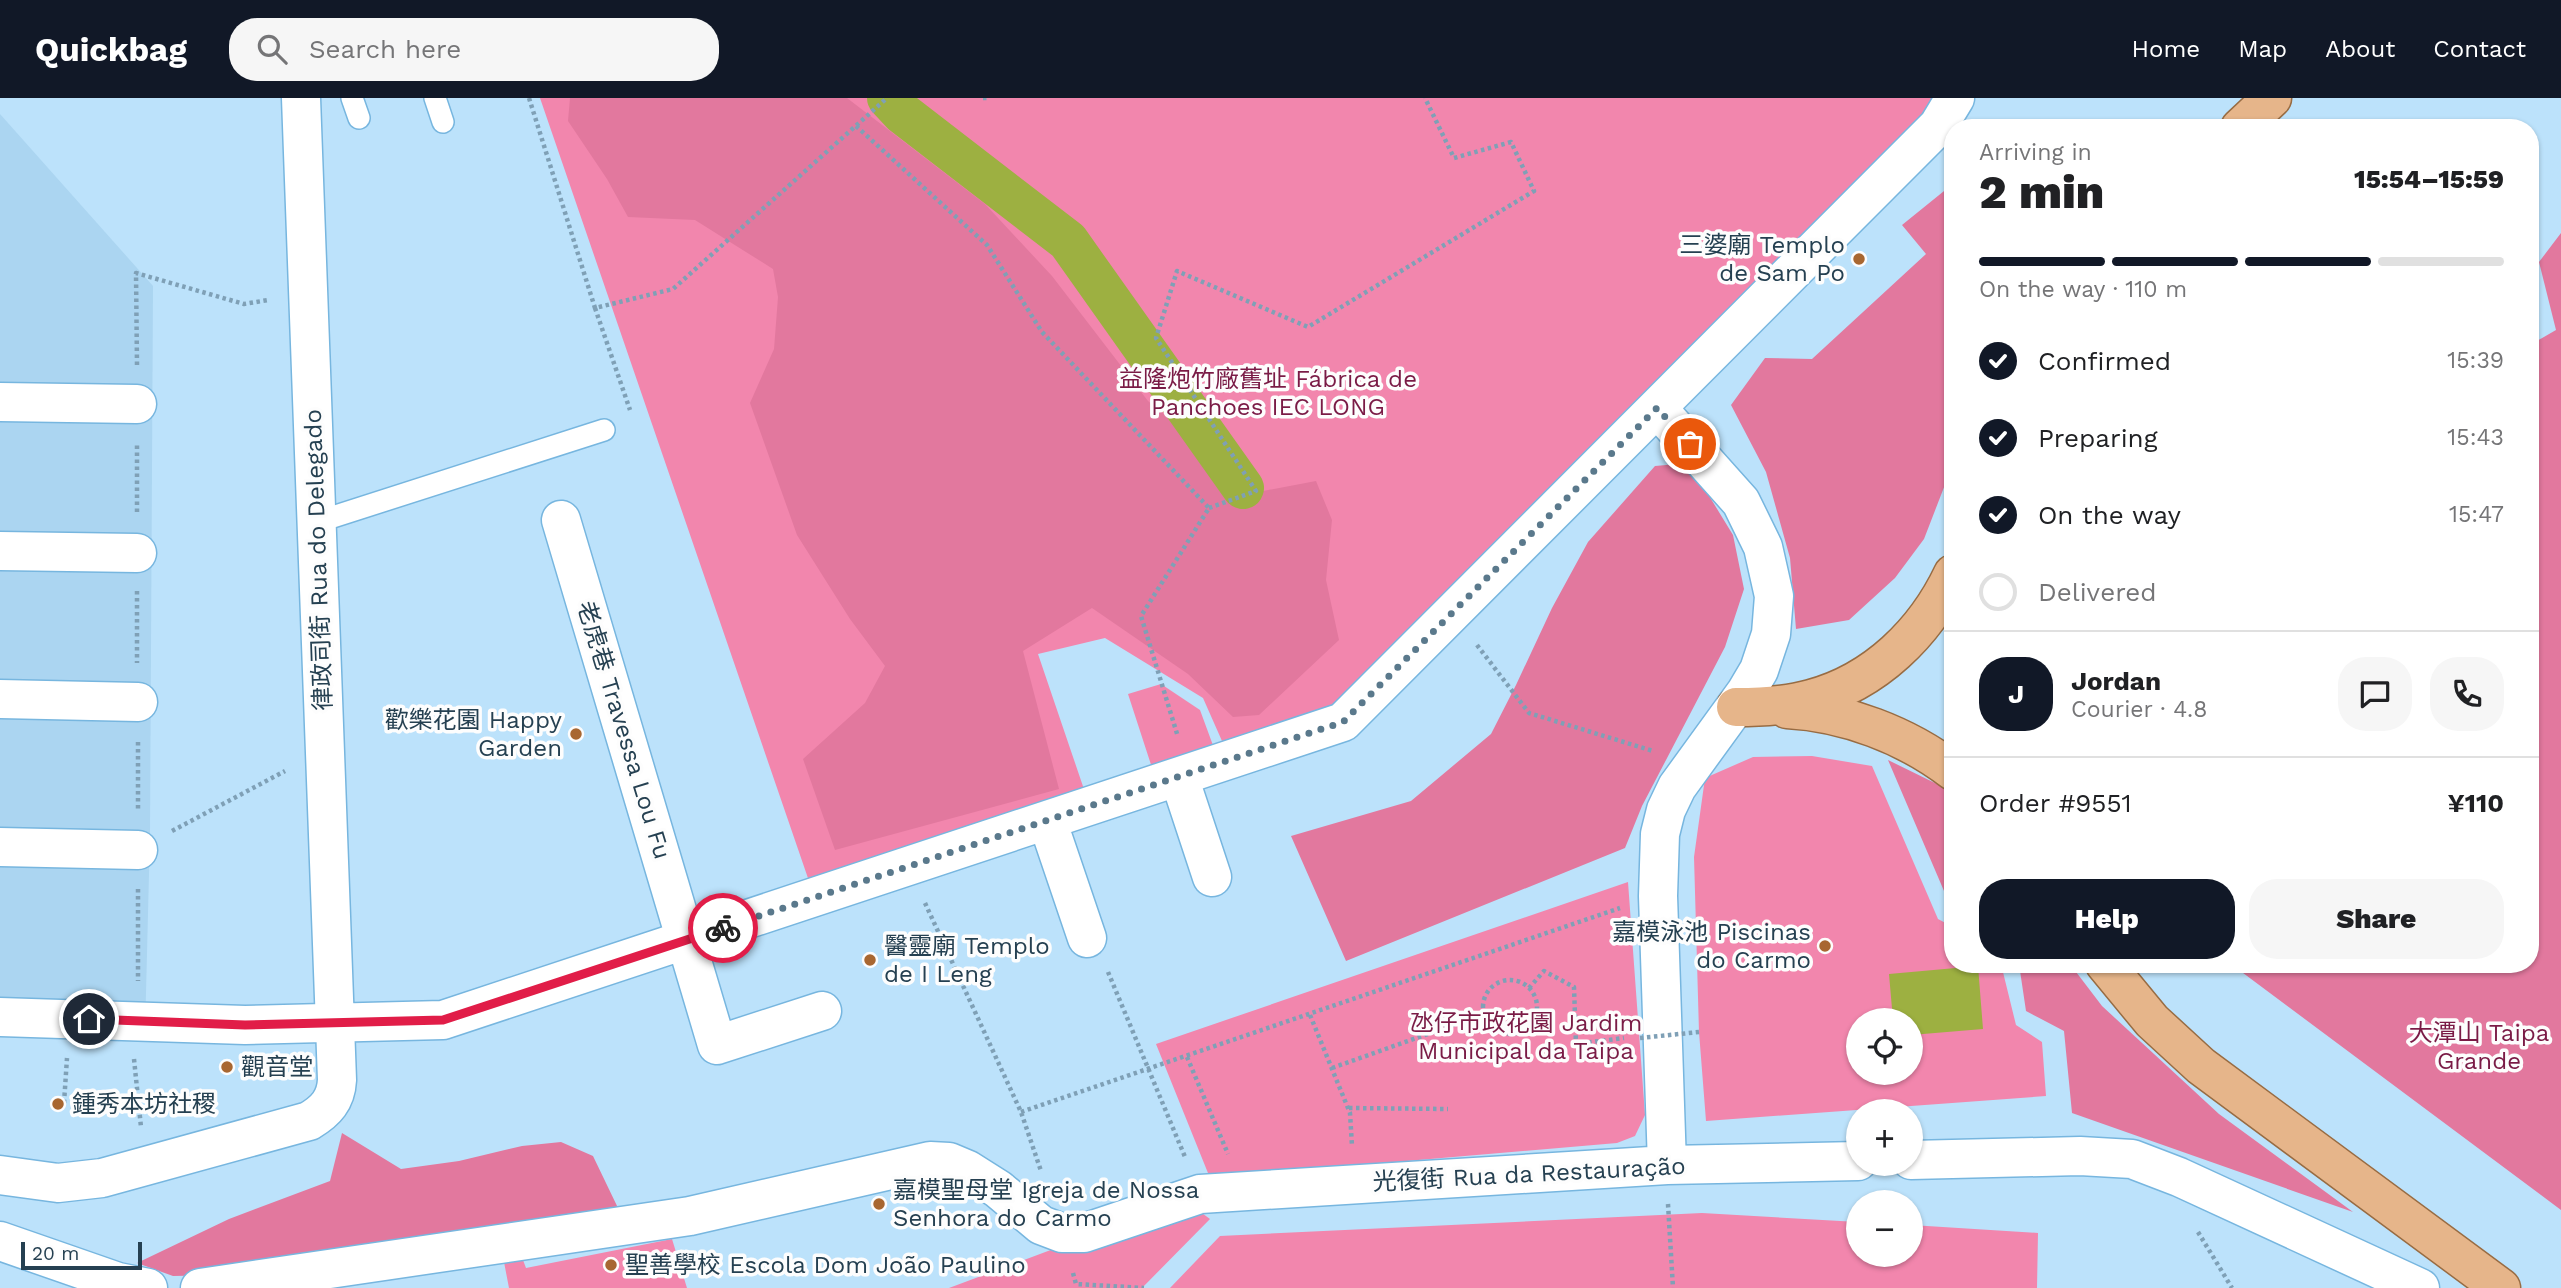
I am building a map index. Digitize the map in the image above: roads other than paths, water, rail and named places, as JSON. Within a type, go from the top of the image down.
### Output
[{"type":"main road","points":[[2218,119],[2233,98]]},
{"type":"main road","points":[[2250,119],[2272,98]]},
{"type":"main road","points":[[1944,589],[1925,622],[1898,650],[1867,674],[1813,698],[1775,706],[1736,707],[1790,709],[1845,718],[1897,737],[1944,766]]},
{"type":"main road","points":[[2112,973],[2152,1021],[2201,1066],[2501,1288]]},
{"type":"street","name":"律政司街 Rua do Delegado","points":[[0,1175],[58,1183],[102,1178],[309,1121],[331,1102],[337,1087],[301,98]]},
{"type":"street","points":[[0,1017],[245,1025],[443,1020],[1343,722],[1938,126],[1955,98]]},
{"type":"street","points":[[0,402],[137,404]]},
{"type":"street","points":[[1657,408],[1741,502],[1763,547],[1774,596],[1771,634],[1759,670],[1684,776],[1671,798],[1662,822],[1658,847],[1658,896],[1667,1165]]},
{"type":"street","name":"老虎巷 Travessa Lou Fu","points":[[561,520],[717,1045],[822,1011]]},
{"type":"street","points":[[0,551],[137,554]]},
{"type":"street","points":[[0,699],[138,702]]},
{"type":"street","points":[[1185,775],[1212,877]]},
{"type":"street","points":[[1047,820],[1096,952]]},
{"type":"street","points":[[0,847],[138,850]]},
{"type":"street","points":[[1923,1160],[2080,1156],[2132,1159],[2179,1177],[2348,1271],[2420,1288]]},
{"type":"street","name":"光復街 Rua da Restauração","points":[[221,1286],[690,1216],[930,1161],[949,1162],[968,1170],[998,1189],[1041,1225],[1062,1233],[1084,1233],[1200,1194],[1667,1165],[1846,1161]]},
{"type":"street","points":[[0,1241],[118,1282],[148,1288]]},
{"type":"lane","points":[[352,98],[359,118]]},
{"type":"lane","points":[[435,98],[443,122]]},
{"type":"lane","points":[[317,522],[471,465],[604,430]]},
{"type":"waterway","points":[[888,98],[902,113],[1068,241],[1243,488]]},
{"type":"place","name":"三婆廟 Templo de Sam Po","points":[[1859,259]]},
{"type":"place","name":"歡樂花園 Happy Garden","points":[[576,734]]},
{"type":"place","name":"嘉模泳池 Piscinas do Carmo","points":[[1825,946]]},
{"type":"place","name":"醫靈廟 Templo de I Leng","points":[[870,960]]},
{"type":"place","name":"觀音堂","points":[[227,1067]]},
{"type":"place","name":"鍾秀本坊社稷","points":[[58,1104]]},
{"type":"place","name":"嘉模聖母堂 Igreja de Nossa Senhora do Carmo","points":[[879,1204]]},
{"type":"place","name":"聖善學校 Escola Dom João Paulino","points":[[611,1265]]},
{"type":"park label","name":"益隆炮竹廠舊址 Fábrica de Panchoes IEC LONG","points":[[1268,393]]},
{"type":"park label","name":"氹仔市政花園 Jardim Municipal da Taipa","points":[[1526,1037]]},
{"type":"park label","name":"大潭山 Taipa Grande","points":[[2479,1047]]}]
